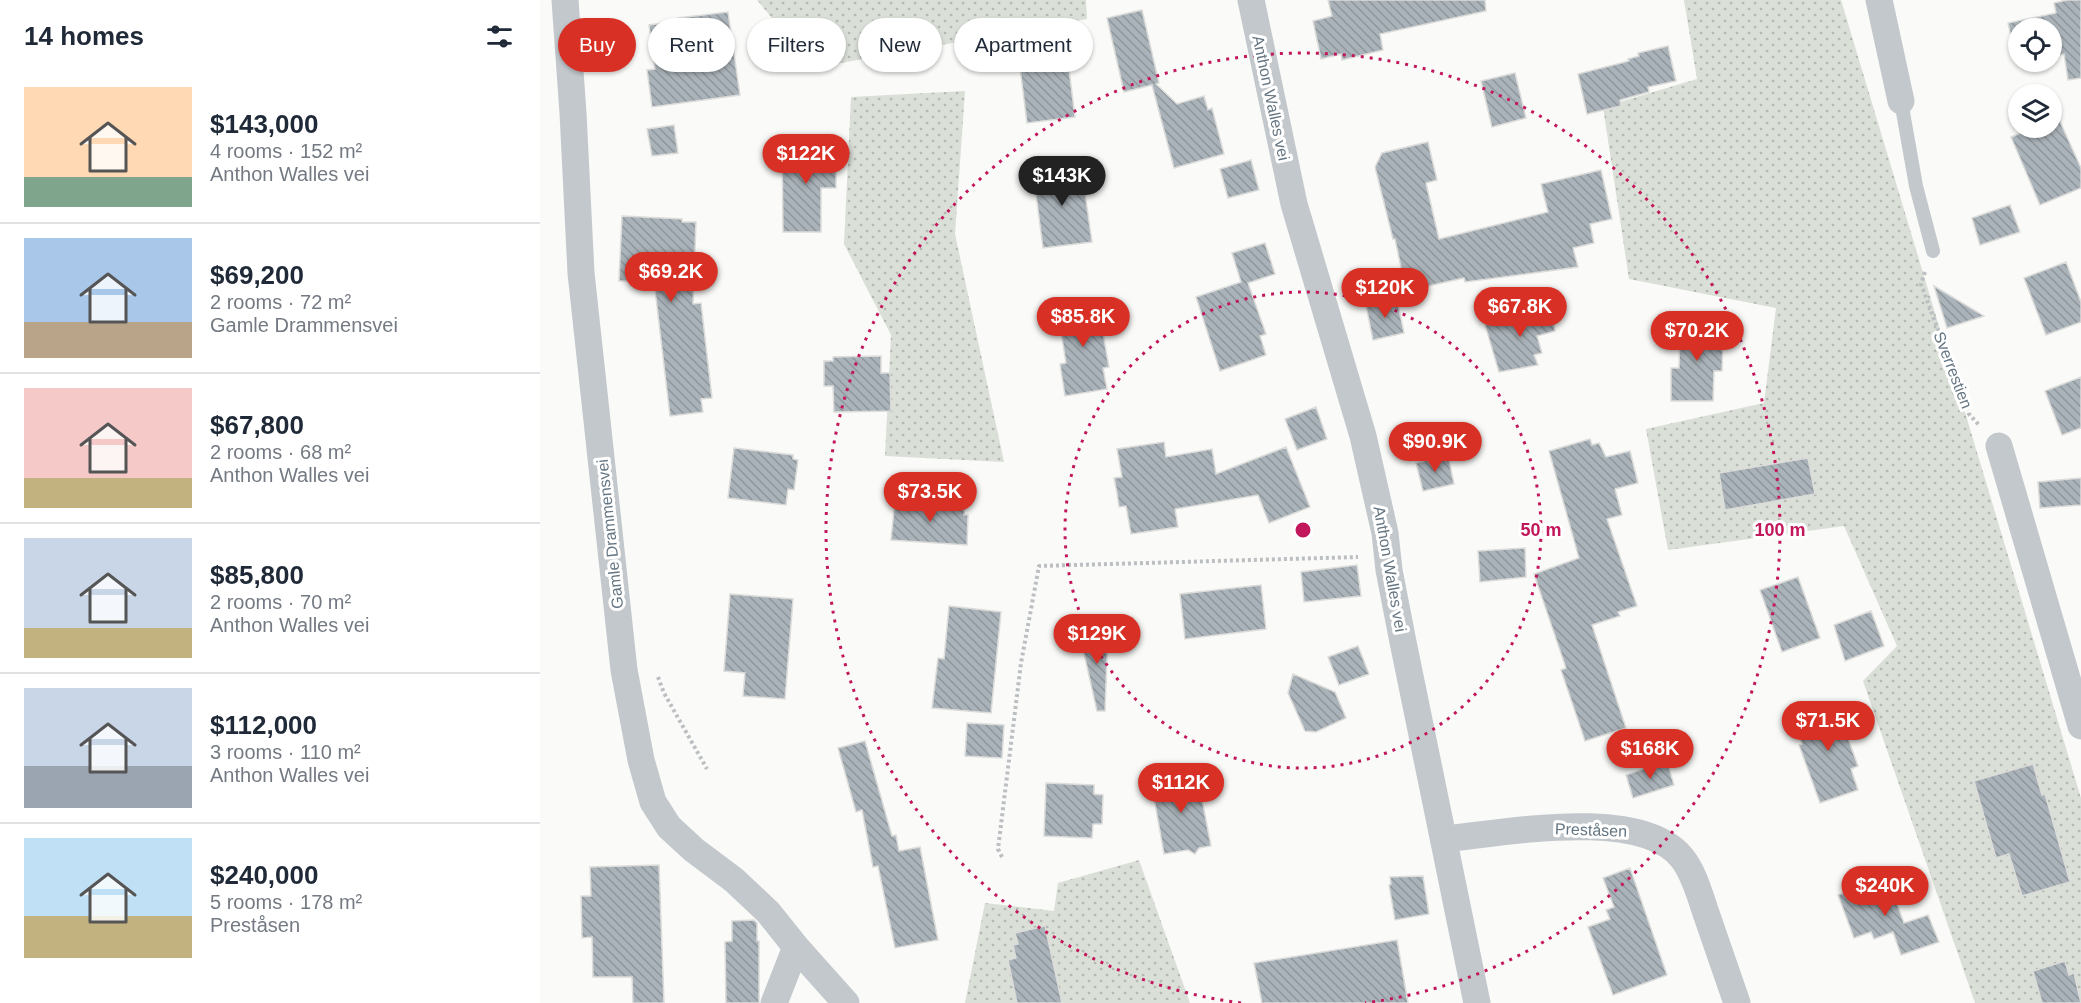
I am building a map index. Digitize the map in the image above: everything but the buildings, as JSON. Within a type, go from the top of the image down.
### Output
[{"type":"street","name":"Gamle Drammensvei","points":[[565,0],[581,273],[624,670],[641,760],[653,802],[669,827],[694,850],[734,880],[768,912],[846,1003]]},
{"type":"street","name":"Anthon Walles vei","points":[[1251,0],[1294,204],[1363,436],[1477,1003]]},
{"type":"street","points":[[1879,0],[1901,101]]},
{"type":"street","points":[[1999,446],[2081,726]]},
{"type":"street","name":"Preståsen","points":[[1444,839],[1560,827],[1621,828],[1657,837],[1682,857],[1698,888],[1737,1003]]},
{"type":"street","points":[[774,1003],[796,947]]},
{"type":"lane","points":[[1901,101],[1916,186],[1933,251]]},
{"type":"path","name":"Sverrestien","points":[[1933,251],[1921,284],[1969,414],[1999,446]]},
{"type":"path","points":[[1002,857],[998,849],[1021,663],[1039,566],[1388,557]]},
{"type":"path","points":[[656,672],[664,693],[707,768]]},
{"type":"shaded area","points":[[757,0],[1086,0],[1087,18],[954,18],[954,43],[942,45],[942,18],[858,18],[858,60],[846,62],[846,18],[772,18]]},
{"type":"shaded area","points":[[1684,0],[1841,0],[2081,798],[2081,1003],[1975,1003],[1863,681],[1897,646],[1844,526],[1668,550],[1646,429],[1764,403],[1776,308],[1629,279],[1603,107],[1697,79]]},
{"type":"shaded area","points":[[965,91],[955,234],[1004,462],[885,456],[891,335],[844,244],[851,97]]},
{"type":"shaded area","points":[[1139,860],[1190,1003],[965,1003],[985,903],[1054,911],[1058,883]]}]
